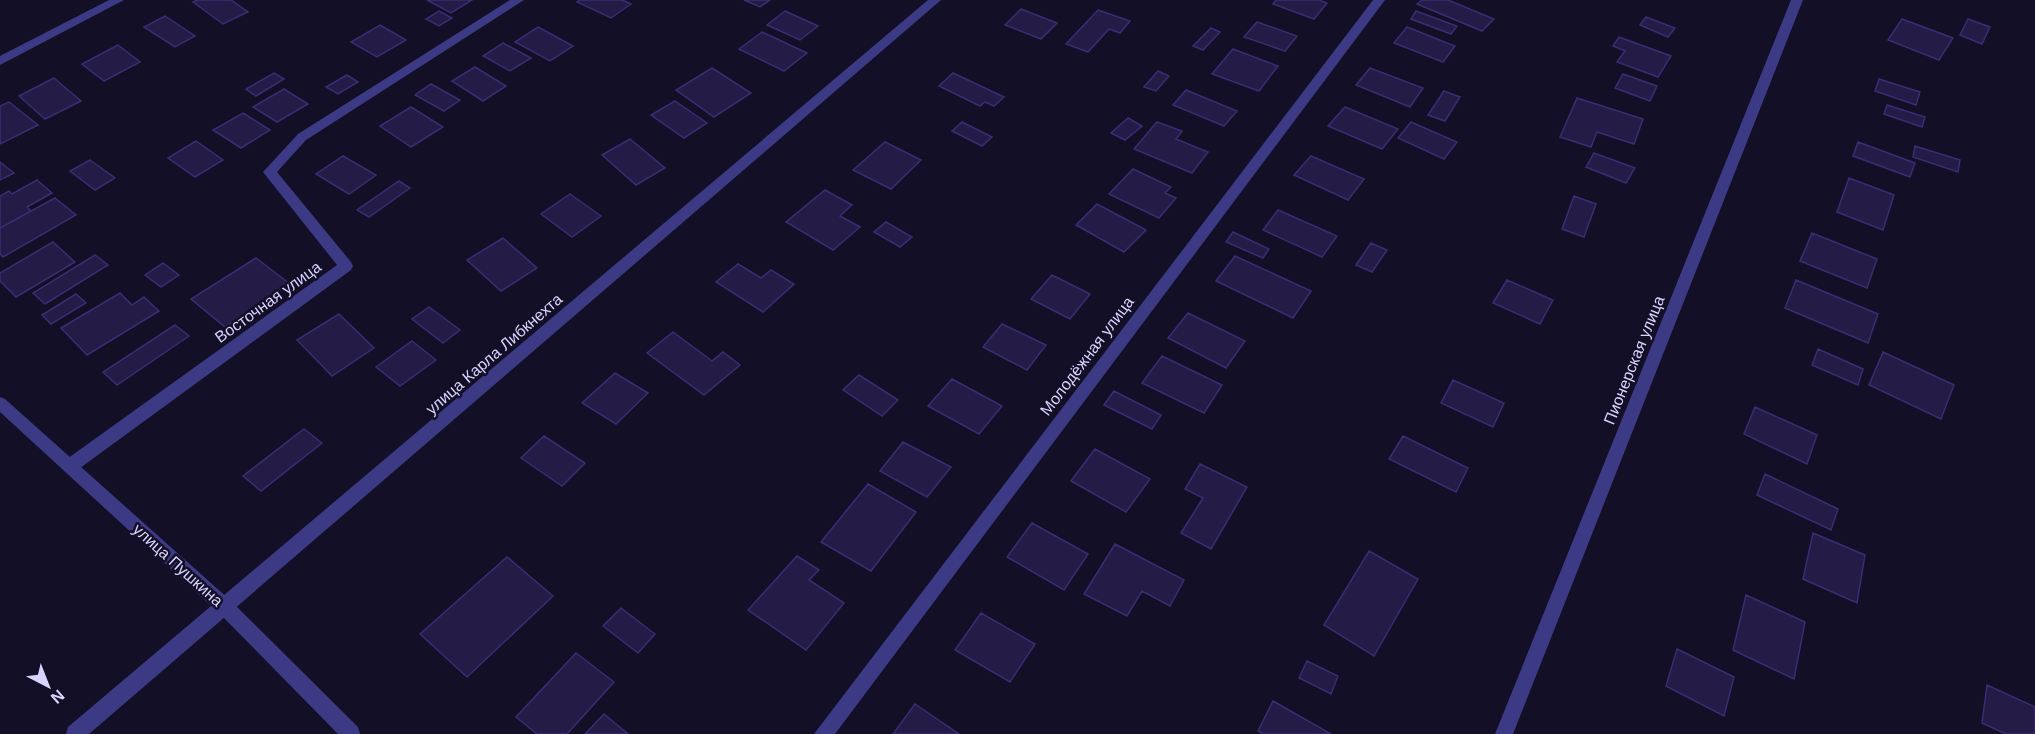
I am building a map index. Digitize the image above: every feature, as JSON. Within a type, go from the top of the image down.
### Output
[{"type":"street","points":[[0,61],[118,0]]},
{"type":"street","name":"Восточная улица","points":[[70,466],[346,266],[270,172],[302,136],[518,0]]},
{"type":"street","name":"улица Карла Либкнехта","points":[[75,734],[935,0]]},
{"type":"street","name":"Молодёжная улица","points":[[824,734],[1379,0]]},
{"type":"street","name":"Пионерская улица","points":[[1504,734],[1797,0]]},
{"type":"street","name":"улица Пушкина","points":[[0,403],[225,608],[351,734]]},
{"type":"building","points":[[231,0],[248,12],[223,24],[193,2]]},
{"type":"building","points":[[427,0],[472,0],[451,13]]},
{"type":"building","points":[[580,0],[622,0],[631,4],[611,18],[577,2]]},
{"type":"building","points":[[744,0],[770,0],[760,7]]},
{"type":"building","points":[[1276,0],[1319,0],[1327,3],[1314,19],[1273,4]]},
{"type":"building","points":[[1422,0],[1448,0],[1494,19],[1482,31],[1417,4]]},
{"type":"building","points":[[1021,9],[1057,23],[1041,39],[1005,25]]},
{"type":"building","points":[[1098,10],[1130,21],[1120,33],[1109,29],[1088,52],[1066,44]]},
{"type":"building","points":[[439,11],[452,18],[439,26],[426,19]]},
{"type":"building","points":[[785,11],[818,26],[800,40],[767,25]]},
{"type":"building","points":[[1416,11],[1457,26],[1451,34],[1411,19]]},
{"type":"building","points":[[165,16],[195,36],[175,47],[144,27]]},
{"type":"building","points":[[1646,17],[1675,28],[1668,37],[1640,25]]},
{"type":"building","points":[[1902,19],[1953,38],[1939,60],[1888,40]]},
{"type":"building","points":[[1968,19],[1990,27],[1982,44],[1960,35]]},
{"type":"building","points":[[1257,22],[1297,36],[1285,51],[1244,37]]},
{"type":"building","points":[[380,25],[406,40],[377,57],[351,42]]},
{"type":"building","points":[[538,27],[573,46],[550,61],[515,42]]},
{"type":"building","points":[[1407,27],[1455,46],[1443,62],[1394,43]]},
{"type":"building","points":[[1211,28],[1220,32],[1203,50],[1193,46]]},
{"type":"building","points":[[762,32],[807,53],[784,71],[739,49]]},
{"type":"building","points":[[1619,37],[1671,56],[1658,77],[1617,62],[1625,51],[1613,46]]},
{"type":"building","points":[[503,43],[531,58],[510,71],[483,56]]},
{"type":"building","points":[[118,45],[140,62],[104,81],[82,64]]},
{"type":"building","points":[[1233,49],[1278,66],[1259,91],[1212,74]]},
{"type":"building","points":[[475,67],[506,86],[483,101],[452,81]]},
{"type":"building","points":[[712,68],[751,93],[714,117],[676,90]]},
{"type":"building","points":[[1370,68],[1423,88],[1410,107],[1356,85]]},
{"type":"building","points":[[1158,71],[1169,76],[1156,91],[1144,87]]},
{"type":"building","points":[[274,73],[284,79],[256,96],[246,89]]},
{"type":"building","points":[[953,73],[1004,97],[994,106],[985,102],[980,106],[939,86]]},
{"type":"building","points":[[1623,74],[1657,86],[1650,101],[1615,88]]},
{"type":"building","points":[[347,75],[358,82],[338,94],[326,87]]},
{"type":"building","points":[[54,78],[81,101],[45,119],[19,96]]},
{"type":"building","points":[[1879,79],[1920,92],[1916,105],[1875,91]]},
{"type":"building","points":[[431,84],[460,100],[444,111],[415,95]]},
{"type":"building","points":[[284,89],[308,104],[277,122],[253,107]]},
{"type":"building","points":[[1186,90],[1237,111],[1224,126],[1173,105]]},
{"type":"building","points":[[1444,91],[1460,97],[1445,121],[1428,115]]},
{"type":"building","points":[[1577,98],[1643,119],[1634,144],[1597,132],[1591,147],[1560,137]]},
{"type":"building","points":[[675,101],[707,123],[684,138],[651,115]]},
{"type":"building","points":[[9,102],[38,125],[0,144],[0,106]]},
{"type":"building","points":[[1887,105],[1925,117],[1922,127],[1884,114]]},
{"type":"building","points":[[411,107],[443,127],[411,147],[380,126]]},
{"type":"building","points":[[1345,107],[1398,129],[1382,149],[1328,126]]},
{"type":"building","points":[[243,113],[270,130],[241,148],[213,130]]},
{"type":"building","points":[[1128,118],[1142,126],[1125,140],[1111,133]]},
{"type":"building","points":[[962,122],[992,137],[982,146],[952,131]]},
{"type":"building","points":[[1157,122],[1182,131],[1176,139],[1208,152],[1192,173],[1134,149]]},
{"type":"building","points":[[1411,122],[1457,142],[1444,159],[1398,138]]},
{"type":"building","points":[[630,139],[665,168],[636,185],[602,155]]},
{"type":"building","points":[[196,141],[223,160],[195,177],[168,158]]},
{"type":"building","points":[[885,142],[921,160],[891,189],[853,170]]},
{"type":"building","points":[[1858,142],[1915,163],[1910,177],[1853,156]]},
{"type":"building","points":[[1915,146],[1960,160],[1958,172],[1913,157]]},
{"type":"building","points":[[1594,153],[1635,168],[1626,183],[1586,167]]},
{"type":"building","points":[[343,156],[376,175],[349,194],[316,174]]},
{"type":"building","points":[[1311,156],[1364,179],[1348,200],[1294,175]]},
{"type":"building","points":[[90,160],[115,178],[95,190],[70,171]]},
{"type":"building","points":[[0,162],[14,173],[0,180]]},
{"type":"building","points":[[1133,169],[1171,187],[1165,193],[1176,198],[1159,218],[1109,194]]},
{"type":"building","points":[[1849,178],[1894,195],[1883,230],[1837,212]]},
{"type":"building","points":[[37,180],[52,193],[27,207],[31,211],[0,228],[0,196],[9,191],[12,194]]},
{"type":"building","points":[[399,181],[410,188],[369,217],[357,210]]},
{"type":"building","points":[[825,190],[852,205],[840,216],[860,227],[833,250],[786,222]]},
{"type":"building","points":[[570,194],[601,216],[572,237],[541,214]]},
{"type":"building","points":[[1574,196],[1596,204],[1584,237],[1562,229]]},
{"type":"building","points":[[55,198],[76,215],[3,257],[0,254],[0,228]]},
{"type":"building","points":[[1097,204],[1146,230],[1124,252],[1076,225]]},
{"type":"building","points":[[1278,210],[1337,236],[1322,257],[1263,230]]},
{"type":"building","points":[[886,222],[912,237],[900,247],[874,232]]},
{"type":"building","points":[[1233,232],[1269,249],[1263,258],[1226,242]]},
{"type":"building","points":[[1812,233],[1877,259],[1867,288],[1800,261]]},
{"type":"building","points":[[503,238],[537,268],[501,291],[467,260]]},
{"type":"building","points":[[53,242],[75,262],[16,297],[0,281],[0,273]]},
{"type":"building","points":[[1371,243],[1387,250],[1372,272],[1356,265]]},
{"type":"building","points":[[95,255],[108,265],[45,304],[33,293]]},
{"type":"building","points":[[1235,256],[1311,291],[1293,318],[1216,281]]},
{"type":"building","points":[[256,258],[290,284],[225,327],[191,299]]},
{"type":"building","points":[[163,263],[179,275],[161,287],[145,275]]},
{"type":"building","points":[[738,264],[761,278],[771,270],[794,284],[763,312],[716,282]]},
{"type":"building","points":[[1052,275],[1090,294],[1070,319],[1031,299]]},
{"type":"building","points":[[1507,280],[1553,300],[1540,324],[1493,303]]},
{"type":"building","points":[[1796,280],[1878,314],[1868,343],[1785,308]]},
{"type":"building","points":[[120,293],[132,305],[144,297],[159,311],[87,355],[61,328]]},
{"type":"building","points":[[76,294],[86,303],[51,324],[42,315]]},
{"type":"building","points":[[429,307],[460,330],[443,343],[412,319]]},
{"type":"building","points":[[1188,313],[1245,341],[1226,368],[1168,338]]},
{"type":"building","points":[[339,314],[374,348],[332,376],[297,340]]},
{"type":"building","points":[[1002,324],[1046,345],[1027,370],[983,347]]},
{"type":"building","points":[[175,325],[189,336],[117,385],[103,372]]},
{"type":"building","points":[[673,332],[712,361],[723,352],[740,365],[704,395],[647,353]]},
{"type":"building","points":[[412,341],[436,360],[400,386],[376,367]]},
{"type":"building","points":[[1818,349],[1863,369],[1858,385],[1812,365]]},
{"type":"building","points":[[1883,352],[1954,385],[1941,419],[1869,385]]},
{"type":"building","points":[[1162,356],[1222,385],[1204,413],[1142,383]]},
{"type":"building","points":[[615,373],[648,393],[616,424],[582,403]]},
{"type":"building","points":[[859,375],[898,400],[882,416],[843,390]]},
{"type":"building","points":[[952,379],[1002,406],[979,434],[928,406]]},
{"type":"building","points":[[1453,380],[1504,403],[1493,427],[1441,403]]},
{"type":"building","points":[[1114,391],[1161,415],[1152,429],[1104,405]]},
{"type":"building","points":[[1755,407],[1817,435],[1807,464],[1744,434]]},
{"type":"building","points":[[304,429],[322,443],[261,491],[243,476]]},
{"type":"building","points":[[544,436],[585,463],[562,486],[521,458]]},
{"type":"building","points":[[1403,436],[1468,468],[1456,492],[1389,459]]},
{"type":"building","points":[[903,442],[951,467],[927,497],[880,471]]},
{"type":"building","points":[[1095,449],[1150,479],[1126,512],[1071,481]]},
{"type":"building","points":[[1200,464],[1247,487],[1211,549],[1181,533],[1203,498],[1185,489]]},
{"type":"building","points":[[1765,474],[1838,509],[1831,530],[1757,495]]},
{"type":"building","points":[[868,484],[916,512],[871,571],[821,542]]},
{"type":"building","points":[[1032,523],[1088,554],[1064,590],[1007,557]]},
{"type":"building","points":[[1813,533],[1865,555],[1857,603],[1803,579]]},
{"type":"building","points":[[1115,544],[1184,580],[1170,606],[1142,591],[1127,616],[1084,594]]},
{"type":"building","points":[[1369,551],[1418,579],[1374,656],[1324,625]]},
{"type":"building","points":[[797,556],[819,570],[809,580],[844,603],[806,650],[748,610]]},
{"type":"building","points":[[507,557],[553,596],[467,677],[420,634]]},
{"type":"building","points":[[1746,595],[1805,622],[1794,679],[1733,650]]},
{"type":"building","points":[[621,608],[655,634],[638,653],[603,626]]},
{"type":"building","points":[[981,613],[1035,644],[1010,682],[955,650]]},
{"type":"building","points":[[1677,649],[1734,677],[1724,716],[1666,686]]},
{"type":"building","points":[[576,653],[614,682],[567,734],[537,734],[516,717]]},
{"type":"building","points":[[1307,661],[1338,676],[1331,694],[1299,678]]},
{"type":"building","points":[[1987,685],[2035,707],[2035,734],[2006,734],[1982,723]]},
{"type":"building","points":[[1273,701],[1331,734],[1263,734],[1258,731]]},
{"type":"building","points":[[915,704],[959,734],[893,734]]},
{"type":"building","points":[[604,714],[628,734],[585,734]]}]
